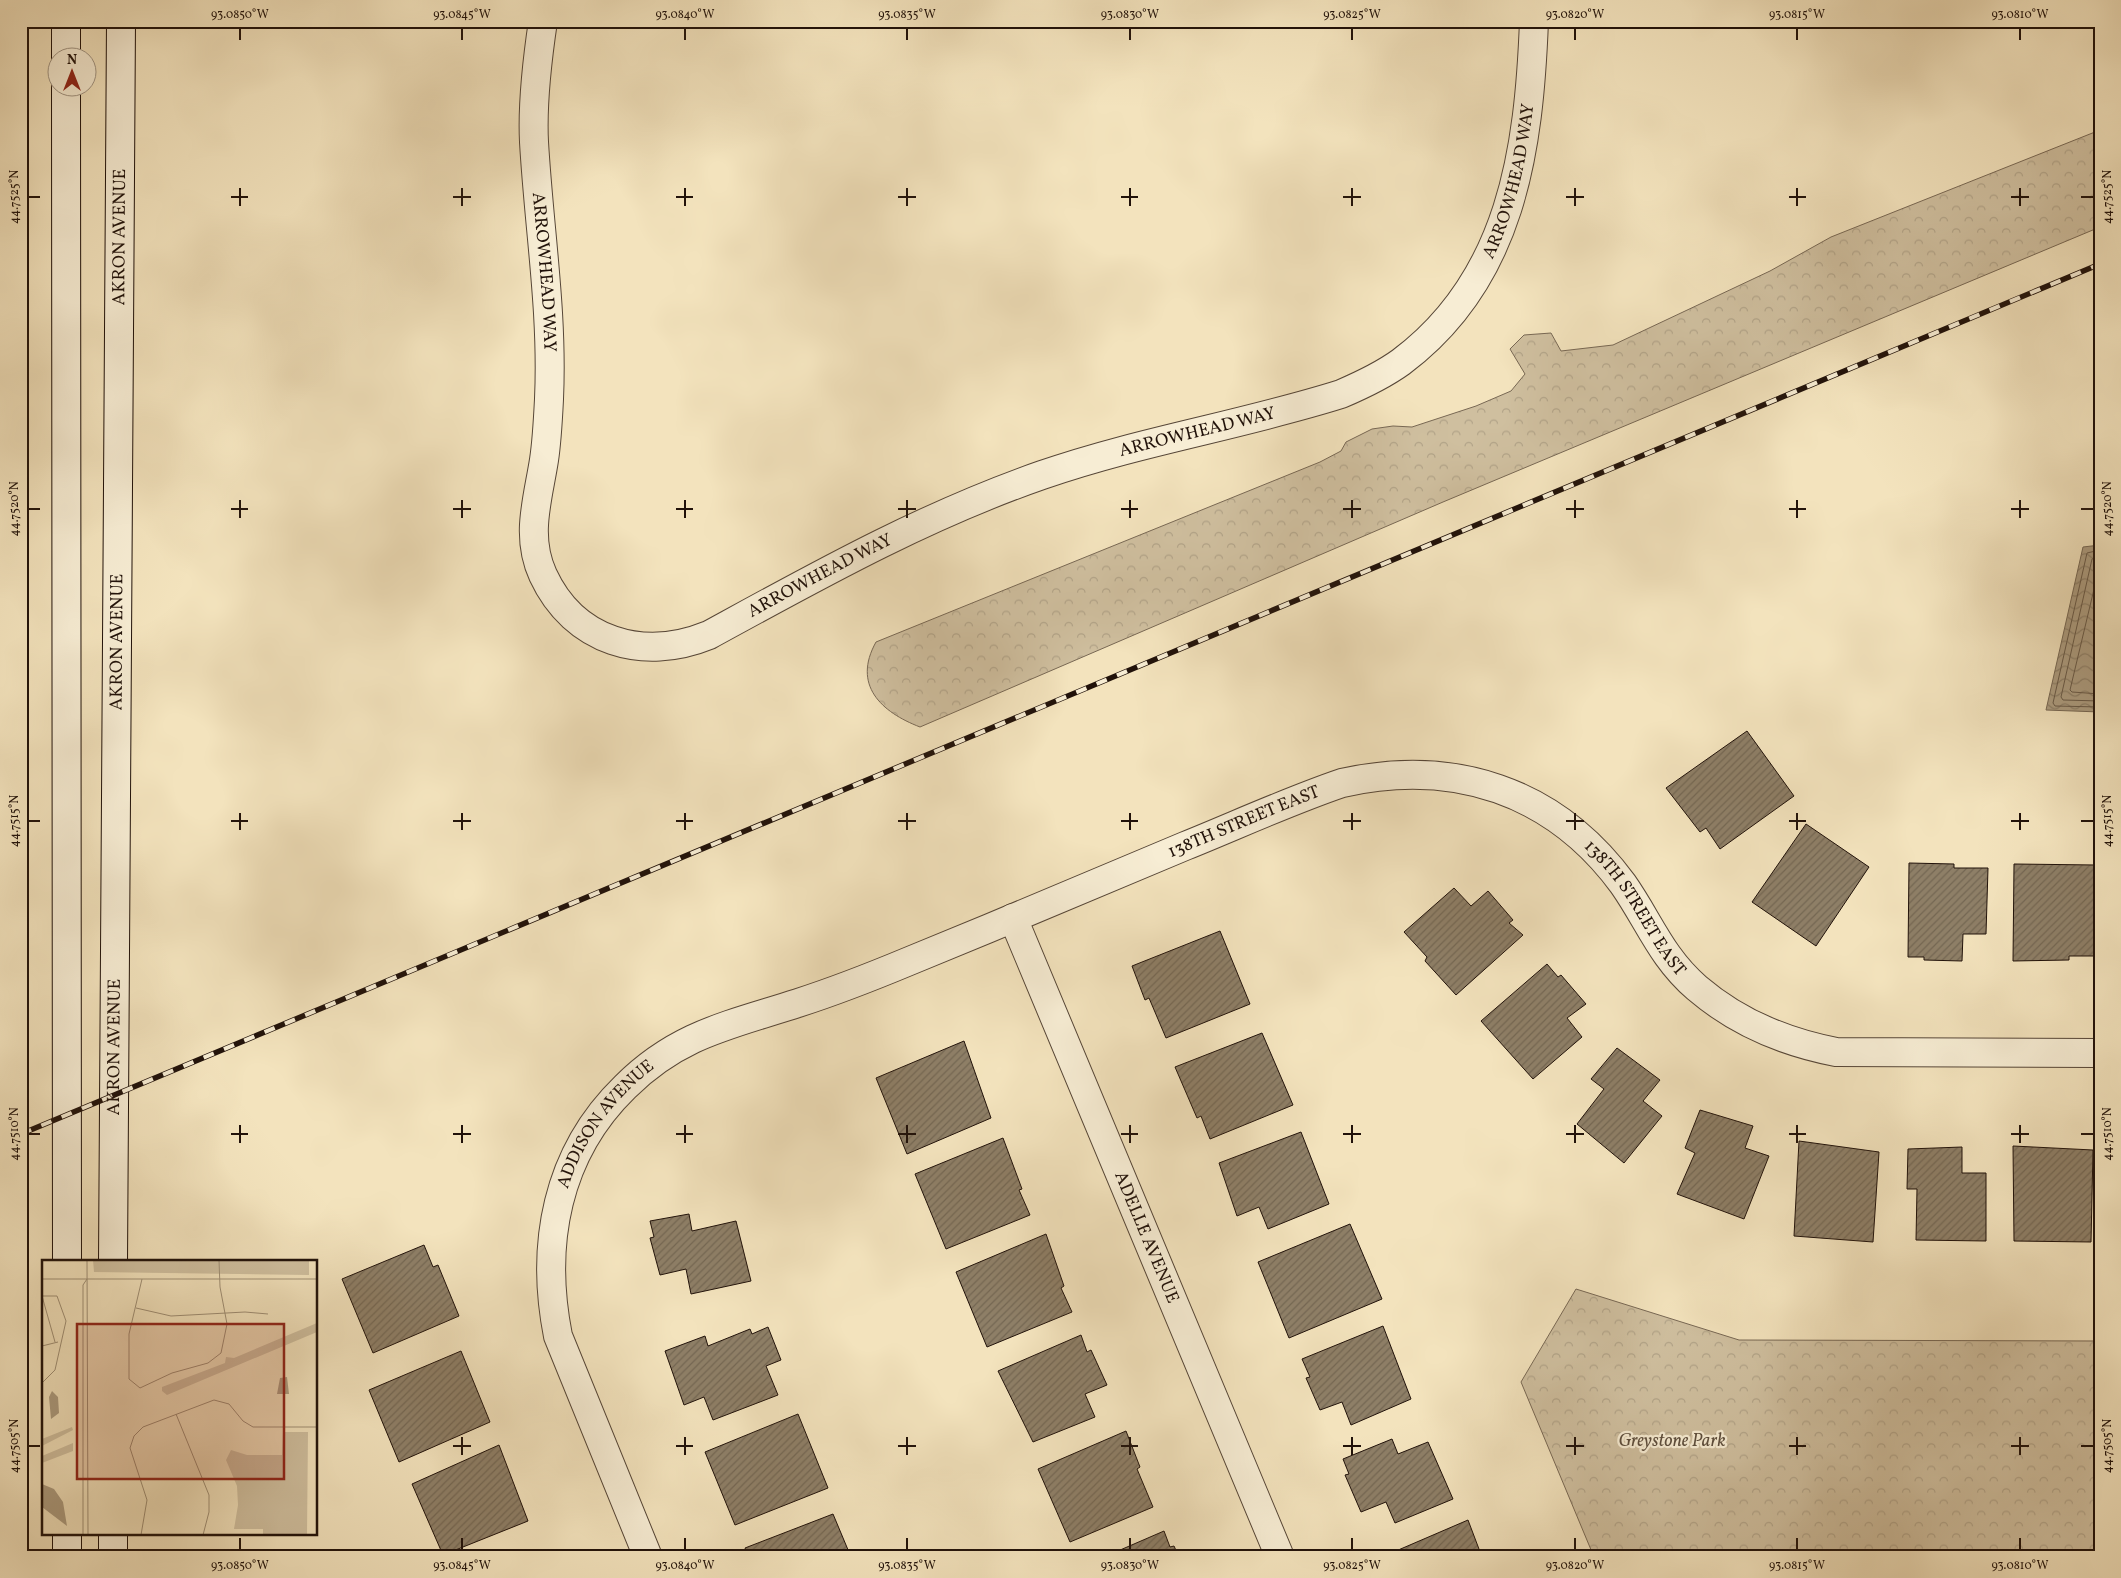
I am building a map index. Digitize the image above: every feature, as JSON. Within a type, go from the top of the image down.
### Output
[{"type":"street","points":[[66,21],[66,48]]},
{"type":"street","name":"AKRON AVENUE","points":[[113,1260],[121,21]]},
{"type":"street","name":"ARROWHEAD WAY","points":[[543,21],[534,96],[534,141],[548,281],[550,340],[544,459],[533,516],[536,555],[552,592],[578,621],[612,641],[651,648],[684,644],[709,635],[848,558],[977,499],[1043,475],[1110,454],[1341,394],[1372,380],[1400,362],[1450,318],[1488,262],[1501,231],[1516,180],[1526,118],[1534,21]]},
{"type":"street","points":[[66,98],[67,1260]]},
{"type":"street","name":"138TH STREET EAST","points":[[1013,918],[1342,783],[1373,776],[1405,773],[1437,775],[1469,780],[1499,789],[1528,802],[1556,818],[1582,838],[1624,886],[1656,941],[1696,988],[1748,1024],[1776,1036],[1806,1046],[1836,1052],[2100,1052]]},
{"type":"street","name":"ADDISON AVENUE","points":[[648,1557],[569,1367],[558,1336],[552,1303],[549,1269],[551,1236],[566,1179],[583,1141],[602,1112],[624,1088],[649,1065],[677,1046],[731,1023],[852,984],[1013,918]]},
{"type":"street","name":"ADELLE AVENUE","points":[[1013,918],[1280,1557]]},
{"type":"street","points":[[67,1536],[67,1557]]},
{"type":"street","points":[[113,1536],[113,1557]]},
{"type":"green space","points":[[2100,130],[2100,227],[1443,502],[920,727],[893,713],[874,695],[869,684],[867,671],[869,657],[876,642],[1320,462],[1341,451],[1346,442],[1372,429],[1393,426],[1412,427],[1476,406],[1511,391],[1525,374],[1510,349],[1524,335],[1551,333],[1561,351],[1613,345],[1770,271],[1831,237]]},
{"type":"green space","name":"Greystone Park","points":[[1576,1289],[1739,1340],[2100,1341],[2100,1557],[1594,1557],[1521,1382]]},
{"type":"water","points":[[2100,545],[2100,712],[2046,710],[2083,547]]},
{"type":"building","points":[[1747,731],[1794,796],[1720,849],[1706,828],[1700,832],[1666,788]]},
{"type":"building","points":[[1806,824],[1869,867],[1816,946],[1752,902]]},
{"type":"building","points":[[1909,863],[1954,864],[1954,868],[1988,868],[1986,934],[1963,934],[1962,961],[1924,960],[1924,957],[1908,957]]},
{"type":"building","points":[[2014,864],[2096,865],[2095,956],[2069,956],[2069,960],[2013,961]]},
{"type":"building","points":[[1454,888],[1471,906],[1488,891],[1513,920],[1509,923],[1523,935],[1456,995],[1425,961],[1427,957],[1404,932]]},
{"type":"building","points":[[1220,931],[1250,1004],[1166,1038],[1149,998],[1145,1000],[1132,966]]},
{"type":"building","points":[[1547,964],[1558,977],[1561,975],[1586,1004],[1567,1018],[1582,1037],[1533,1079],[1481,1021]]},
{"type":"building","points":[[1262,1033],[1293,1105],[1210,1139],[1201,1116],[1197,1118],[1175,1067]]},
{"type":"building","points":[[964,1041],[991,1118],[907,1154],[876,1078]]},
{"type":"building","points":[[1617,1048],[1660,1080],[1643,1101],[1662,1116],[1624,1163],[1577,1124],[1604,1089],[1591,1079]]},
{"type":"building","points":[[1700,1110],[1753,1126],[1745,1148],[1769,1156],[1744,1219],[1677,1194],[1695,1153],[1685,1148]]},
{"type":"building","points":[[1301,1132],[1329,1204],[1268,1229],[1259,1207],[1237,1216],[1219,1163]]},
{"type":"building","points":[[1003,1138],[1022,1189],[1019,1190],[1030,1215],[946,1249],[915,1174]]},
{"type":"building","points":[[1799,1141],[1879,1152],[1873,1242],[1794,1236]]},
{"type":"building","points":[[2013,1146],[2093,1150],[2091,1242],[2014,1241]]},
{"type":"building","points":[[1962,1147],[1962,1173],[1986,1173],[1986,1241],[1916,1240],[1917,1189],[1907,1189],[1908,1149]]},
{"type":"building","points":[[689,1214],[692,1231],[736,1221],[751,1281],[691,1294],[686,1269],[660,1275],[650,1238],[654,1237],[650,1221]]},
{"type":"building","points":[[1350,1224],[1382,1299],[1289,1338],[1258,1262]]},
{"type":"building","points":[[1046,1234],[1064,1286],[1061,1288],[1072,1312],[987,1347],[956,1272]]},
{"type":"building","points":[[424,1245],[433,1267],[438,1265],[459,1316],[373,1353],[342,1279]]},
{"type":"building","points":[[1383,1326],[1411,1399],[1351,1425],[1342,1402],[1320,1410],[1306,1378],[1310,1377],[1302,1359]]},
{"type":"building","points":[[768,1327],[781,1360],[766,1366],[778,1395],[713,1420],[704,1397],[684,1405],[665,1351],[705,1336],[708,1346],[750,1329],[752,1334]]},
{"type":"building","points":[[1081,1335],[1087,1352],[1091,1350],[1107,1385],[1085,1394],[1095,1417],[1033,1442],[998,1371]]},
{"type":"building","points":[[461,1351],[490,1422],[399,1462],[369,1390]]},
{"type":"building","points":[[798,1414],[828,1488],[735,1525],[705,1452]]},
{"type":"building","points":[[1126,1431],[1140,1467],[1137,1469],[1153,1507],[1070,1542],[1038,1469]]},
{"type":"building","points":[[1392,1439],[1398,1454],[1428,1442],[1453,1499],[1395,1523],[1386,1502],[1361,1512],[1345,1475],[1349,1474],[1343,1459]]},
{"type":"building","points":[[499,1445],[528,1521],[443,1555],[412,1484]]},
{"type":"building","points":[[833,1514],[851,1557],[748,1557],[745,1548]]},
{"type":"building","points":[[1468,1520],[1482,1557],[1382,1557]]},
{"type":"building","points":[[1164,1531],[1170,1547],[1174,1546],[1179,1557],[1104,1557]]},
{"type":"railway","points":[[21,1134],[2100,264]]}]
